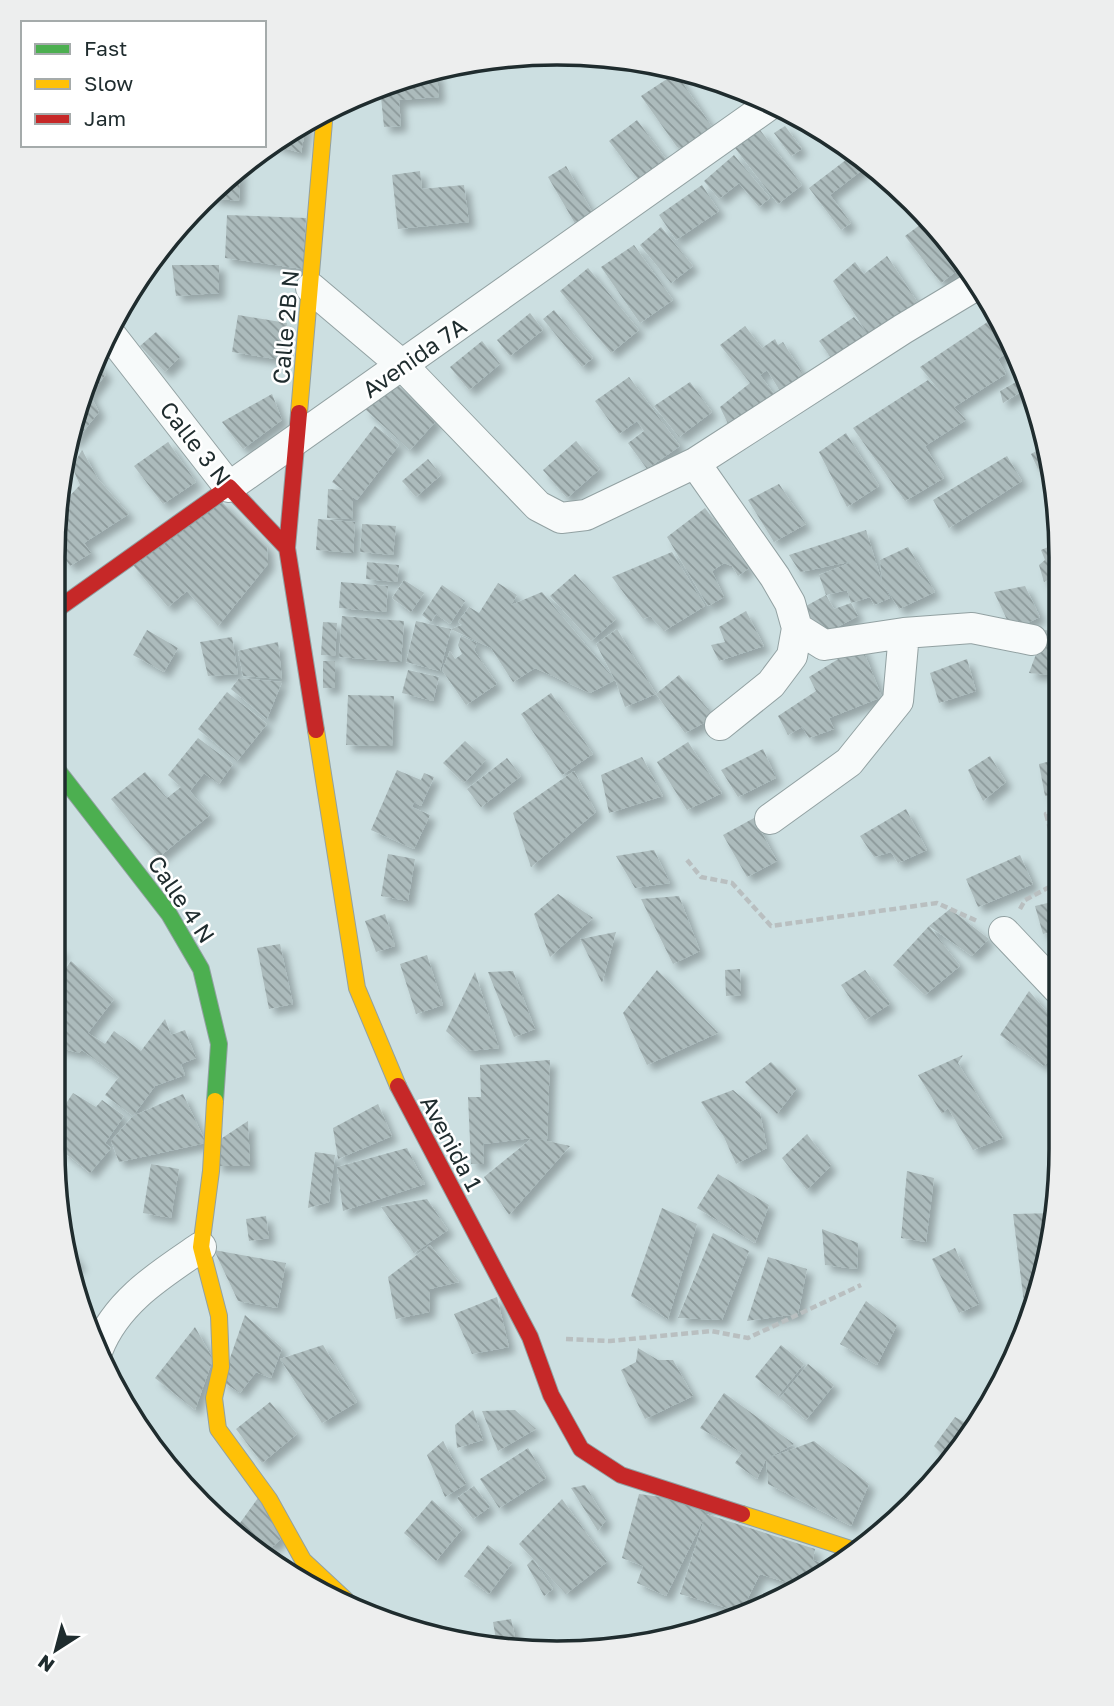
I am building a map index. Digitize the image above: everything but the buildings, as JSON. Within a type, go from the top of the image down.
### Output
[{"type":"street","name":"Avenida 7A","points":[[65,604],[762,110]]},
{"type":"street","name":"Calle 2B N","points":[[287,548],[299,438],[324,124]]},
{"type":"street","points":[[311,288],[402,365],[538,506],[561,518],[586,515],[695,463],[902,329],[969,289]]},
{"type":"street","name":"Calle 3 N","points":[[115,341],[229,487],[287,548]]},
{"type":"street","points":[[695,463],[775,577],[790,603],[797,628],[792,656],[771,684],[720,725]]},
{"type":"street","name":"Avenida 1","points":[[287,548],[357,988],[405,1103],[530,1337],[551,1395],[581,1449],[621,1475],[846,1547]]},
{"type":"street","points":[[797,628],[824,645],[904,633],[972,628],[1032,640]]},
{"type":"street","points":[[770,818],[849,762],[898,701],[904,633]]},
{"type":"street","name":"Calle 4 N","points":[[65,780],[169,914],[201,969],[219,1044],[211,1171],[201,1247]]},
{"type":"street","points":[[1004,932],[1049,980]]},
{"type":"street","points":[[102,1338],[142,1287],[201,1247],[219,1316],[221,1367],[214,1398],[218,1429],[269,1499],[303,1560],[329,1584]]},
{"type":"path","points":[[687,860],[701,877],[732,883],[771,926],[937,903],[1004,932],[1026,900],[1049,888]]},
{"type":"path","points":[[530,1337],[610,1341],[710,1331],[748,1338],[862,1285]]},
{"type":"traffic: fast","points":[[65,780],[169,914],[201,969],[219,1044],[215,1101]]},
{"type":"traffic: slow","points":[[299,413],[324,124]]},
{"type":"traffic: slow","points":[[316,730],[357,988],[398,1086]]},
{"type":"traffic: slow","points":[[215,1101],[211,1171],[201,1247],[219,1316],[221,1367],[214,1398],[218,1429],[269,1499],[303,1560],[330,1585]]},
{"type":"traffic: slow","points":[[742,1514],[846,1547]]},
{"type":"traffic: jam","points":[[299,413],[287,548],[316,730]]},
{"type":"traffic: jam","points":[[65,604],[229,487],[287,548]]},
{"type":"traffic: jam","points":[[398,1086],[530,1337],[551,1395],[581,1449],[621,1475],[742,1514]]}]
